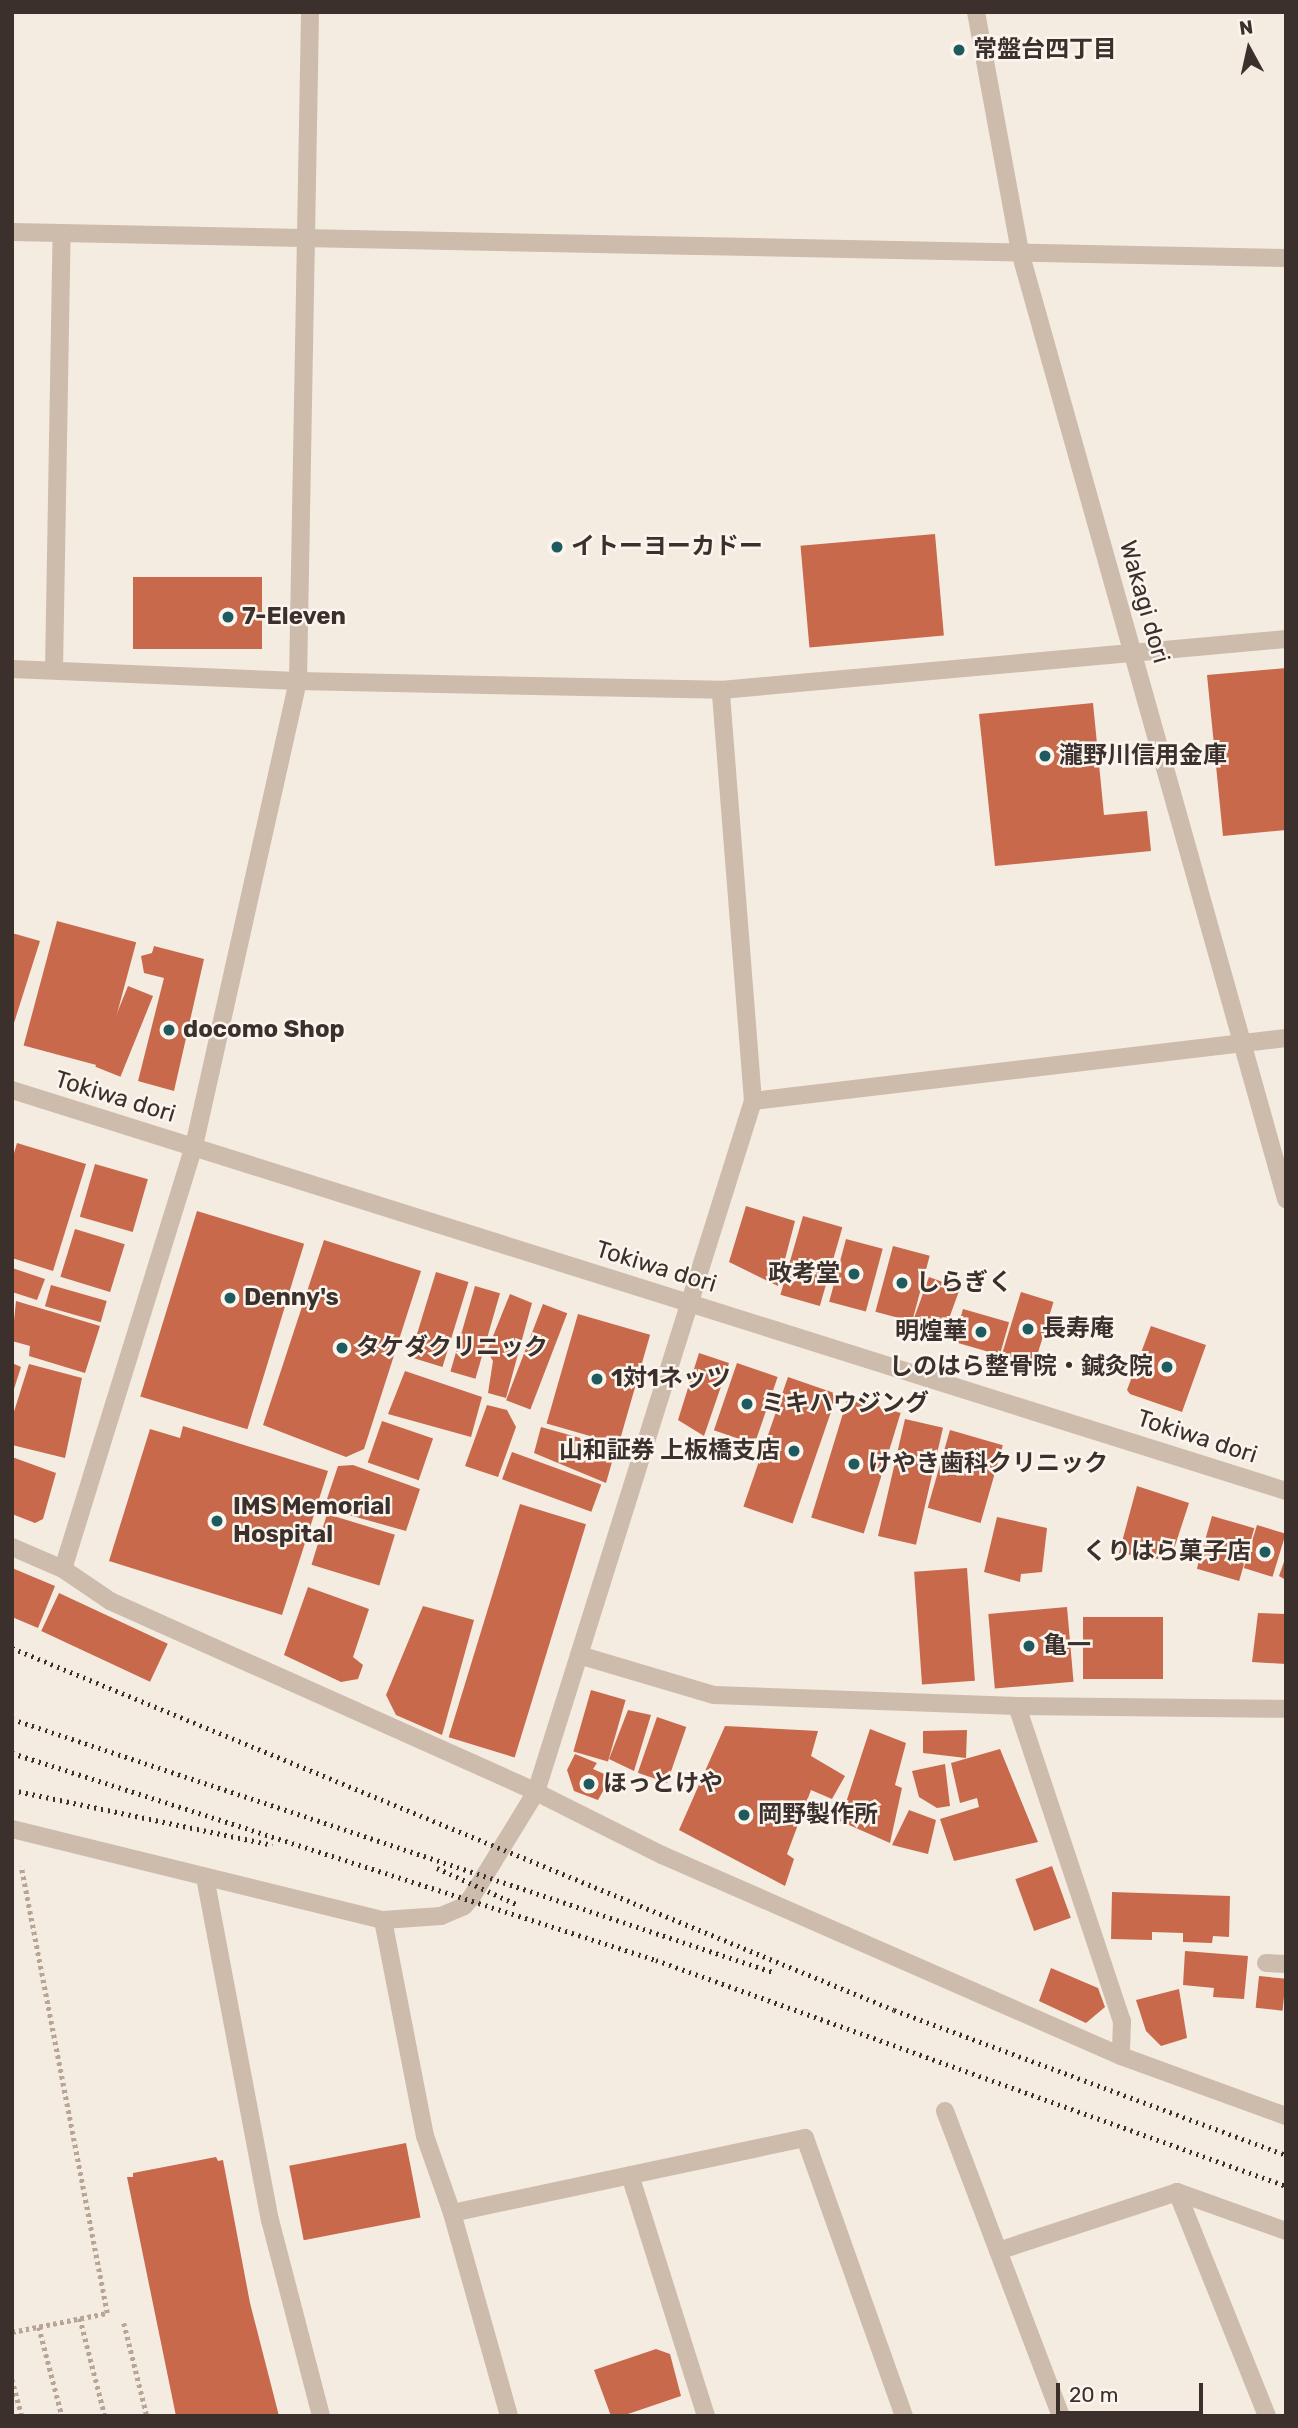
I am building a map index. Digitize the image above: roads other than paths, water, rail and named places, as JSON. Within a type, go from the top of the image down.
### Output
[{"type":"street","points":[[63,1569],[194,1146],[298,681],[310,12]]},
{"type":"street","name":"Wakagi dori","points":[[976,12],[1020,252],[1286,1199]]},
{"type":"street","points":[[12,232],[1286,257]]},
{"type":"street","points":[[54,670],[62,233]]},
{"type":"street","points":[[12,669],[298,681],[722,690],[1286,639]]},
{"type":"street","points":[[15,1830],[383,1920],[441,1916],[464,1906],[536,1792],[752,1101],[722,690]]},
{"type":"street","points":[[752,1101],[1286,1038]]},
{"type":"street","name":"Tokiwa dori","points":[[12,1090],[1286,1491]]},
{"type":"street","points":[[12,1547],[63,1569],[110,1601],[536,1792],[662,1855],[1121,2056],[1286,2116]]},
{"type":"street","points":[[579,1655],[714,1695],[1017,1706],[1286,1709]]},
{"type":"street","points":[[1017,1706],[1122,2021],[1121,2056]]},
{"type":"street","points":[[205,1877],[270,2220],[321,2416]]},
{"type":"street","points":[[383,1920],[425,2136],[452,2213],[509,2416]]},
{"type":"street","points":[[1266,1962],[1286,1964]]},
{"type":"street","points":[[945,2111],[1060,2416]]},
{"type":"street","points":[[452,2213],[805,2138],[904,2416]]},
{"type":"street","points":[[630,2175],[706,2416]]},
{"type":"street","points":[[998,2251],[1177,2192],[1286,2231]]},
{"type":"street","points":[[1177,2192],[1267,2416]]},
{"type":"railway","points":[[12,1648],[894,2010],[1286,2155]]},
{"type":"railway","points":[[12,1719],[773,1972]]},
{"type":"railway","points":[[12,1753],[656,1960],[1286,2186]]},
{"type":"railway","points":[[12,1790],[272,1845]]},
{"type":"railway","points":[[437,1868],[516,1904]]},
{"type":"place","name":"常盤台四丁目","points":[[959,50]]},
{"type":"place","name":"イトーヨーカドー","points":[[557,547]]},
{"type":"place","name":"7-Eleven","points":[[228,617]]},
{"type":"place","name":"瀧野川信用金庫","points":[[1045,756]]},
{"type":"place","name":"docomo Shop","points":[[169,1030]]},
{"type":"place","name":"政考堂","points":[[854,1274]]},
{"type":"place","name":"しらぎく","points":[[902,1283]]},
{"type":"place","name":"Denny's","points":[[230,1298]]},
{"type":"place","name":"長寿庵","points":[[1028,1329]]},
{"type":"place","name":"明煌華","points":[[981,1332]]},
{"type":"place","name":"タケダクリニック","points":[[342,1348]]},
{"type":"place","name":"しのはら整骨院・鍼灸院","points":[[1167,1367]]},
{"type":"place","name":"1対1ネッツ","points":[[597,1379]]},
{"type":"place","name":"ミキハウジング","points":[[747,1404]]},
{"type":"place","name":"山和証券 上板橋支店","points":[[794,1451]]},
{"type":"place","name":"けやき歯科クリニック","points":[[854,1464]]},
{"type":"place","name":"IMS Memorial Hospital","points":[[217,1521]]},
{"type":"place","name":"くりはら菓子店","points":[[1265,1552]]},
{"type":"place","name":"亀一","points":[[1029,1646]]},
{"type":"place","name":"ほっとけや","points":[[589,1784]]},
{"type":"place","name":"岡野製作所","points":[[744,1815]]}]
